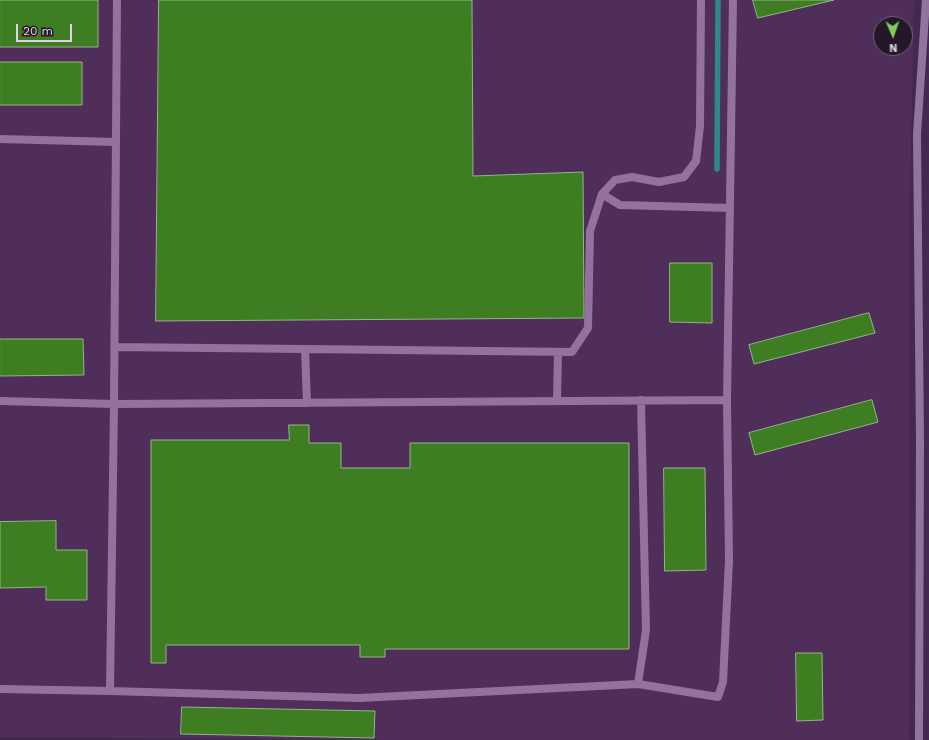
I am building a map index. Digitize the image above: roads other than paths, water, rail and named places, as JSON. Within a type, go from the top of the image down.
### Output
[{"type":"street","points":[[110,691],[115,347],[117,0]]},
{"type":"street","points":[[115,347],[572,352],[588,328],[590,231],[602,194],[615,180],[632,176],[659,182],[684,177],[696,161],[700,126],[701,0]]},
{"type":"street","points":[[0,689],[359,698],[638,684],[718,697],[723,682],[729,560],[727,400],[733,0]]},
{"type":"street","points":[[919,740],[920,440],[917,134],[926,0]]},
{"type":"street","points":[[0,139],[116,142]]},
{"type":"street","points":[[602,194],[620,205],[730,208]]},
{"type":"street","points":[[305,349],[308,403]]},
{"type":"street","points":[[558,352],[558,401]]},
{"type":"street","points":[[638,684],[646,630],[641,400]]},
{"type":"street","points":[[0,401],[114,404],[727,400]]},
{"type":"street","points":[[920,440],[929,441]]},
{"type":"waterway","points":[[717,169],[718,0]]}]
